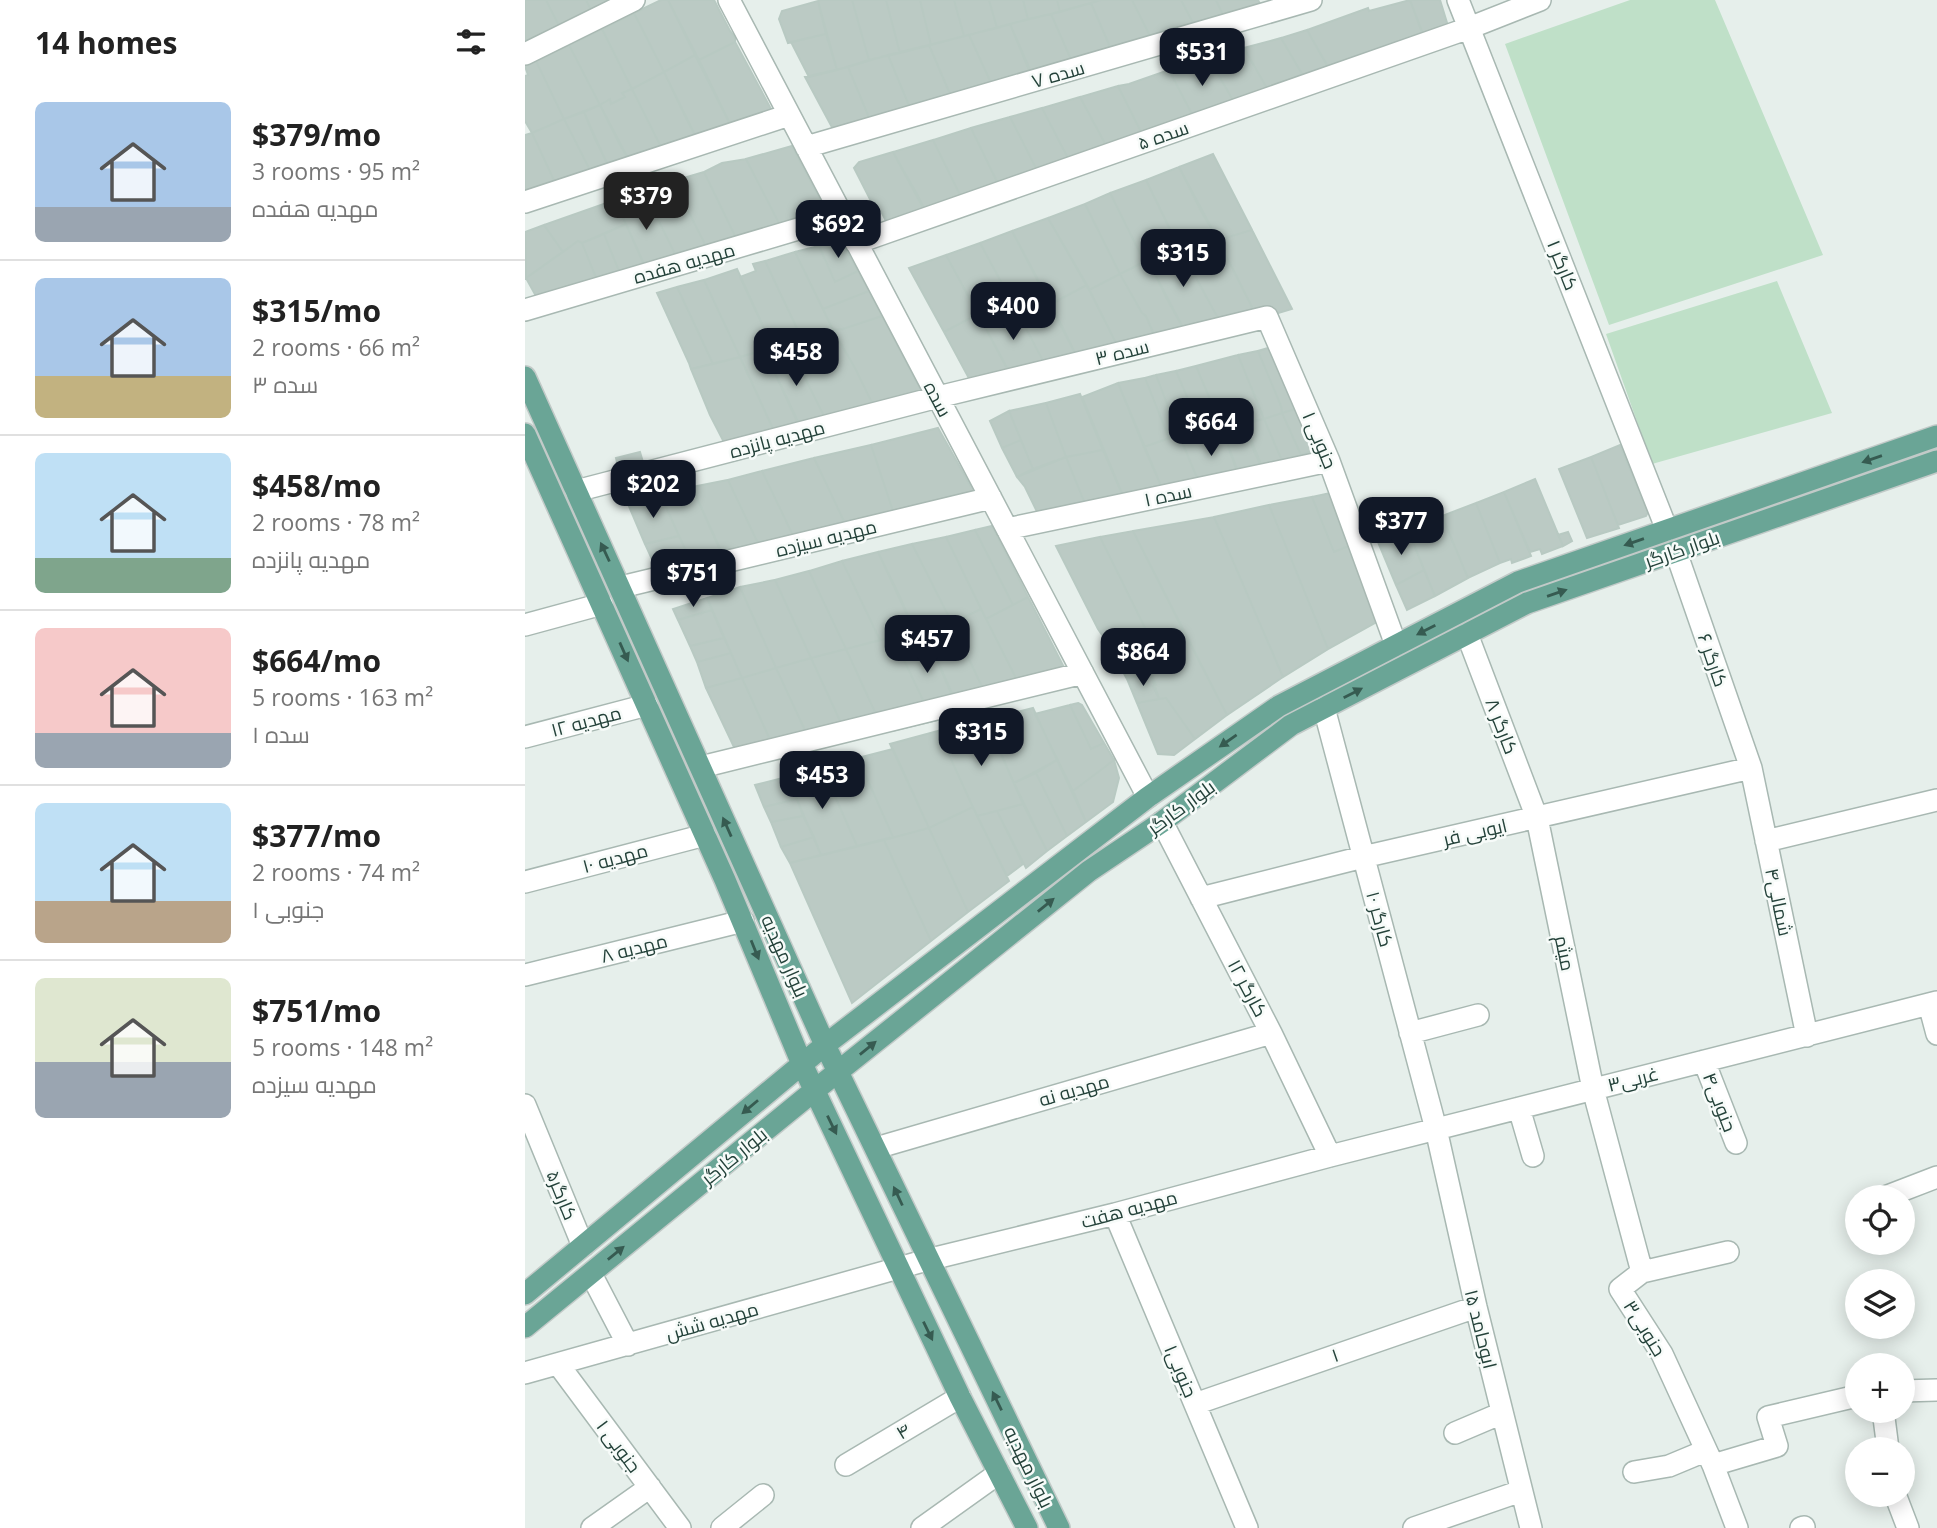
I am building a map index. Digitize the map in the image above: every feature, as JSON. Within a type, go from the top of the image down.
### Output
[{"type":"main road","name":"بلوار مهدیه","points":[[525,377],[825,1045],[1059,1528]]},
{"type":"main road","name":"بلوار مهدیه","points":[[525,434],[533,470],[602,604],[743,921],[802,1064],[960,1397],[1027,1528]]},
{"type":"main road","name":"بلوار کارگر","points":[[525,1294],[825,1045],[1148,797],[1279,706],[1518,582],[1937,436]]},
{"type":"main road","name":"بلوار کارگر","points":[[525,1327],[838,1071],[1089,871],[1162,822],[1291,725],[1527,603],[1937,461]]},
{"type":"main road","points":[[725,880],[747,872]]},
{"type":"main road","points":[[687,1160],[704,1181]]},
{"type":"street","points":[[525,54],[634,0]]},
{"type":"street","name":"سده","points":[[729,0],[1148,797]]},
{"type":"street","name":"سده ۷","points":[[806,147],[1311,0]]},
{"type":"street","name":"کارگر ۱","points":[[1458,0],[1667,530]]},
{"type":"street","name":"سده ۵","points":[[856,243],[1469,28],[1540,0]]},
{"type":"street","points":[[525,201],[789,115]]},
{"type":"street","name":"مهدیه هفده","points":[[525,310],[842,216]]},
{"type":"street","name":"سده ۳","points":[[937,397],[1266,317]]},
{"type":"street","name":"۱ جنوبی","points":[[1266,317],[1329,461],[1396,645]]},
{"type":"street","name":"مهدیه پانزده","points":[[576,491],[937,397]]},
{"type":"street","name":"سده ۱","points":[[1006,528],[1329,461]]},
{"type":"street","name":"مهدیه سیزده","points":[[621,587],[991,498]]},
{"type":"street","name":"کارگر ۶","points":[[1676,552],[1751,768]]},
{"type":"street","points":[[525,625],[602,604]]},
{"type":"street","name":"کارگر ۸","points":[[1467,634],[1537,818]]},
{"type":"street","points":[[701,767],[1083,673]]},
{"type":"street","name":"مهدیه ۱۲","points":[[525,737],[647,705]]},
{"type":"street","name":"کارگر ۱۰","points":[[1324,708],[1436,1129]]},
{"type":"street","name":"ایوبی فر","points":[[1201,898],[1363,857],[1751,768]]},
{"type":"street","name":"شمالی۴","points":[[1751,768],[1807,1036]]},
{"type":"street","points":[[1766,841],[1937,800]]},
{"type":"street","name":"میثم","points":[[1537,818],[1593,1089]]},
{"type":"street","name":"کارگر ۱۲","points":[[1162,822],[1271,1033],[1330,1156]]},
{"type":"street","name":"مهدیه ۱۰","points":[[525,882],[705,835]]},
{"type":"street","name":"مهدیه ۸","points":[[525,975],[743,921]]},
{"type":"street","points":[[1933,1003],[1937,1034]]},
{"type":"street","name":"غربی۳","points":[[1330,1156],[1933,1003]]},
{"type":"street","points":[[1410,1033],[1478,1015]]},
{"type":"street","name":"مهدیه نه","points":[[876,1148],[1271,1033]]},
{"type":"street","name":"جنوبی۴","points":[[1704,1061],[1736,1143]]},
{"type":"street","name":"جنوبی۳","points":[[1593,1089],[1642,1272],[1621,1289],[1662,1354],[1737,1528]]},
{"type":"street","name":"کارگر۵","points":[[525,1105],[533,1149],[583,1247]]},
{"type":"street","points":[[1519,1108],[1533,1156]]},
{"type":"street","name":"ابوحامد ۱۵","points":[[1436,1129],[1476,1307],[1531,1528]]},
{"type":"street","name":"مهدیه هفت","points":[[899,1269],[927,1259],[1115,1214],[1330,1156]]},
{"type":"street","points":[[1915,1185],[1937,1177]]},
{"type":"street","name":"جنوبی۱","points":[[1115,1214],[1247,1528]]},
{"type":"street","points":[[1642,1272],[1728,1251]]},
{"type":"street","name":"مهدیه شش","points":[[525,1373],[899,1269]]},
{"type":"street","points":[[591,1273],[628,1345]]},
{"type":"street","name":"۱","points":[[1195,1404],[1476,1307]]},
{"type":"street","name":"۱ جنوبی","points":[[558,1364],[680,1528]]},
{"type":"street","points":[[1915,1391],[1937,1390]]},
{"type":"street","name":"۴","points":[[846,1465],[960,1397]]},
{"type":"street","points":[[1634,1472],[1777,1446],[1768,1417],[1845,1399]]},
{"type":"street","points":[[1455,1433],[1502,1413]]},
{"type":"street","points":[[922,1528],[999,1473]]},
{"type":"street","points":[[592,1528],[650,1487]]},
{"type":"street","points":[[1414,1528],[1521,1491]]},
{"type":"street","points":[[722,1528],[763,1495]]},
{"type":"street","points":[[1900,1507],[1908,1528]]},
{"type":"green space","points":[[1630,0],[1715,0],[1823,255],[1609,325],[1505,44]]},
{"type":"green space","points":[[1777,281],[1832,413],[1652,464],[1606,334]]},
{"type":"building","points":[[525,0],[546,0],[559,26],[525,41]]},
{"type":"building","points":[[546,0],[586,0],[591,10],[559,26]]},
{"type":"building","points":[[586,0],[612,0],[591,10]]},
{"type":"building","points":[[661,0],[668,0],[695,55],[664,72],[634,13]]},
{"type":"building","points":[[668,0],[714,0],[735,37],[735,42],[699,60]]},
{"type":"building","points":[[852,0],[869,60],[837,70],[818,1]]},
{"type":"building","points":[[852,0],[886,0],[900,53],[869,60]]},
{"type":"building","points":[[886,0],[920,0],[931,45],[900,53]]},
{"type":"building","points":[[920,0],[954,0],[964,36],[931,45]]},
{"type":"building","points":[[954,0],[989,0],[997,28],[964,36]]},
{"type":"building","points":[[989,0],[1023,0],[1028,19],[997,28]]},
{"type":"building","points":[[1023,0],[1057,0],[1060,12],[1028,19]]},
{"type":"building","points":[[1057,0],[1101,0],[1060,12]]},
{"type":"building","points":[[1101,0],[1132,0],[1156,48],[1114,56],[1091,3]]},
{"type":"building","points":[[1132,0],[1181,0],[1200,36],[1156,48]]},
{"type":"building","points":[[1181,0],[1216,0],[1229,28],[1200,36]]},
{"type":"building","points":[[1216,0],[1258,0],[1267,17],[1229,28]]},
{"type":"building","points":[[1410,0],[1423,34],[1331,72],[1307,30],[1368,8],[1369,11]]},
{"type":"building","points":[[1410,0],[1440,0],[1448,26],[1424,38]]},
{"type":"building","points":[[818,1],[826,34],[788,43],[779,19],[782,11]]},
{"type":"building","points":[[1091,3],[1114,56],[1077,73],[1051,14]]},
{"type":"building","points":[[634,13],[664,72],[632,89],[602,29]]},
{"type":"building","points":[[1051,14],[1077,73],[1034,79],[1010,24]]},
{"type":"building","points":[[1010,24],[1035,85],[997,96],[969,35]]},
{"type":"building","points":[[602,29],[632,89],[622,93],[625,97],[611,104],[610,99],[600,105],[569,45]]},
{"type":"building","points":[[1307,30],[1329,69],[1305,79],[1281,38]]},
{"type":"building","points":[[826,34],[837,70],[809,77],[791,42]]},
{"type":"building","points":[[969,35],[997,96],[956,108],[929,45]]},
{"type":"building","points":[[1281,38],[1305,79],[1269,92],[1244,48]]},
{"type":"building","points":[[735,42],[771,109],[767,118],[733,130],[699,60]]},
{"type":"building","points":[[569,45],[600,105],[564,119],[536,61]]},
{"type":"building","points":[[929,45],[956,108],[915,120],[888,55]]},
{"type":"building","points":[[1244,48],[1269,92],[1235,104],[1209,58]]},
{"type":"building","points":[[695,55],[733,130],[698,141],[664,72]]},
{"type":"building","points":[[888,55],[915,120],[875,132],[848,67]]},
{"type":"building","points":[[1209,58],[1235,104],[1195,120],[1169,70]]},
{"type":"building","points":[[536,61],[564,119],[532,133],[525,121],[525,76],[528,75],[525,66]]},
{"type":"building","points":[[848,67],[875,132],[834,131],[805,77]]},
{"type":"building","points":[[1169,70],[1195,120],[1144,138],[1118,86]]},
{"type":"building","points":[[664,72],[698,141],[662,149],[632,89]]},
{"type":"building","points":[[1118,86],[1144,138],[1109,151],[1080,97]]},
{"type":"building","points":[[632,89],[662,149],[629,160],[600,105],[610,99],[611,104],[625,97],[622,93]]},
{"type":"building","points":[[1080,97],[1109,151],[1071,164],[1042,108]]},
{"type":"building","points":[[600,105],[629,160],[608,166],[584,112]]},
{"type":"building","points":[[1042,108],[1071,164],[1040,176],[1010,117]]},
{"type":"building","points":[[584,112],[611,171],[591,172],[564,119]]},
{"type":"building","points":[[1010,117],[1040,176],[1001,190],[971,128]]},
{"type":"building","points":[[564,119],[591,172],[558,189],[532,133]]},
{"type":"building","points":[[971,128],[1001,190],[964,203],[933,140]]},
{"type":"building","points":[[532,133],[558,189],[525,200],[525,135]]},
{"type":"building","points":[[933,140],[964,203],[928,217],[893,152]]},
{"type":"building","points":[[792,146],[833,224],[782,229],[746,159]]},
{"type":"building","points":[[893,152],[928,217],[888,225],[881,211],[876,211],[854,168],[859,162]]},
{"type":"building","points":[[1213,154],[1252,230],[1218,240],[1179,167]]},
{"type":"building","points":[[746,159],[782,229],[739,244],[704,172],[722,163]]},
{"type":"building","points":[[1179,167],[1218,240],[1180,248],[1171,232],[1146,180]]},
{"type":"building","points":[[704,172],[739,244],[712,258],[673,181]]},
{"type":"building","points":[[1146,180],[1176,241],[1143,259],[1110,193]]},
{"type":"building","points":[[673,181],[712,258],[677,258],[644,191]]},
{"type":"building","points":[[644,191],[677,258],[650,277],[615,200]]},
{"type":"building","points":[[1110,193],[1143,259],[1146,257],[1148,260],[1120,274],[1085,204]]},
{"type":"building","points":[[615,200],[626,224],[582,243],[578,241],[563,252],[544,225]]},
{"type":"building","points":[[1085,204],[1120,274],[1089,290],[1048,218]]},
{"type":"building","points":[[1048,218],[1087,285],[1051,304],[1012,231]]},
{"type":"building","points":[[626,224],[648,274],[623,281],[604,234]]},
{"type":"building","points":[[544,225],[563,252],[526,278],[525,232]]},
{"type":"building","points":[[1252,230],[1292,309],[1258,319],[1218,240]]},
{"type":"building","points":[[1012,231],[1044,293],[1013,304],[980,243]]},
{"type":"building","points":[[604,234],[623,281],[601,290],[582,243]]},
{"type":"building","points":[[840,240],[858,271],[835,282],[819,246]]},
{"type":"building","points":[[1218,240],[1258,319],[1220,322],[1180,248]]},
{"type":"building","points":[[578,241],[582,243],[601,290],[537,298],[526,278]]},
{"type":"building","points":[[1176,241],[1220,322],[1188,337],[1146,257]]},
{"type":"building","points":[[980,243],[1013,304],[978,314],[946,255]]},
{"type":"building","points":[[819,246],[835,282],[858,271],[869,291],[823,309],[795,252]]},
{"type":"building","points":[[795,252],[833,330],[802,339],[765,261]]},
{"type":"building","points":[[946,255],[978,314],[944,332],[909,268]]},
{"type":"building","points":[[1148,260],[1188,337],[1158,344],[1146,316],[1120,274]]},
{"type":"building","points":[[765,261],[802,339],[773,348],[740,277],[756,271],[753,264]]},
{"type":"building","points":[[737,269],[773,348],[740,357],[704,280]]},
{"type":"building","points":[[1120,274],[1146,316],[1158,344],[1116,343],[1089,290]]},
{"type":"building","points":[[704,280],[740,357],[713,364],[677,287]]},
{"type":"building","points":[[1087,285],[1116,343],[1080,363],[1051,304]]},
{"type":"building","points":[[677,287],[713,364],[691,369],[657,293]]},
{"type":"building","points":[[869,291],[882,316],[833,330],[823,309]]},
{"type":"building","points":[[1044,293],[1080,363],[1049,372],[1013,304]]},
{"type":"building","points":[[1013,304],[1049,372],[1013,379],[978,314]]},
{"type":"building","points":[[978,314],[1013,379],[972,384],[944,332]]},
{"type":"building","points":[[882,316],[923,394],[877,413],[833,330]]},
{"type":"building","points":[[833,330],[877,413],[828,424],[788,344]]},
{"type":"building","points":[[788,344],[828,424],[802,432],[764,350]]},
{"type":"building","points":[[1275,346],[1303,407],[1282,413],[1258,351]]},
{"type":"building","points":[[764,350],[802,432],[778,440],[740,357]]},
{"type":"building","points":[[1258,351],[1282,413],[1264,419],[1238,355]]},
{"type":"building","points":[[1238,355],[1264,419],[1230,427],[1221,426],[1196,366]]},
{"type":"building","points":[[740,357],[776,435],[727,448],[691,369]]},
{"type":"building","points":[[1196,366],[1221,426],[1201,430],[1176,371]]},
{"type":"building","points":[[1176,371],[1201,430],[1179,435],[1156,375]]},
{"type":"building","points":[[1156,375],[1179,435],[1169,438],[1145,378]]},
{"type":"building","points":[[1145,378],[1169,438],[1144,447],[1118,383]]},
{"type":"building","points":[[1118,383],[1162,488],[1126,503],[1082,397]]},
{"type":"building","points":[[1080,394],[1103,450],[1066,457],[1046,403]]},
{"type":"building","points":[[1046,403],[1066,457],[1033,469],[1009,411]]},
{"type":"building","points":[[1303,407],[1323,451],[1311,456],[1309,452],[1301,455],[1282,413]]},
{"type":"building","points":[[1009,411],[1021,440],[1002,448],[990,421]]},
{"type":"building","points":[[1282,413],[1301,455],[1309,452],[1311,456],[1283,463],[1264,419]]},
{"type":"building","points":[[1264,419],[1283,463],[1268,481],[1244,423]]},
{"type":"building","points":[[1244,423],[1268,481],[1243,485],[1235,466],[1221,426],[1230,427]]},
{"type":"building","points":[[1221,426],[1243,485],[1201,487],[1179,435]]},
{"type":"building","points":[[938,428],[970,485],[973,484],[979,495],[898,526],[871,445]]},
{"type":"building","points":[[1179,435],[1201,487],[1162,488],[1144,447]]},
{"type":"building","points":[[1021,440],[1033,469],[1017,477],[1002,448]]},
{"type":"building","points":[[871,445],[898,526],[851,536],[814,458]]},
{"type":"building","points":[[1620,445],[1648,512],[1646,516],[1618,525],[1591,457]]},
{"type":"building","points":[[1103,450],[1126,503],[1090,516],[1066,457]]},
{"type":"building","points":[[640,452],[645,469],[620,475],[616,458]]},
{"type":"building","points":[[1066,457],[1090,516],[1042,522],[1025,487],[1017,477]]},
{"type":"building","points":[[1591,457],[1619,528],[1587,538],[1559,469]]},
{"type":"building","points":[[814,458],[851,536],[799,548],[762,471]]},
{"type":"building","points":[[762,471],[799,548],[765,558],[728,480]]},
{"type":"building","points":[[1535,479],[1563,546],[1542,554],[1540,549],[1530,552],[1504,492]]},
{"type":"building","points":[[728,480],[765,558],[728,568],[692,487]]},
{"type":"building","points":[[692,487],[728,568],[691,562],[661,496]]},
{"type":"building","points":[[1340,491],[1361,541],[1334,552],[1312,497]]},
{"type":"building","points":[[1504,492],[1531,556],[1512,563],[1511,559],[1500,563],[1476,503]]},
{"type":"building","points":[[661,496],[679,536],[645,544],[628,504]]},
{"type":"building","points":[[1312,497],[1334,552],[1361,541],[1391,614],[1328,649],[1269,505]]},
{"type":"building","points":[[1476,503],[1500,563],[1468,578],[1442,516]]},
{"type":"building","points":[[1269,505],[1328,649],[1283,677],[1214,517]]},
{"type":"building","points":[[1442,516],[1468,578],[1435,596],[1408,530]]},
{"type":"building","points":[[1214,517],[1283,677],[1227,715],[1133,531]]},
{"type":"building","points":[[992,526],[1028,597],[1013,605],[975,530]]},
{"type":"building","points":[[975,530],[1013,605],[986,619],[946,537]]},
{"type":"building","points":[[1408,530],[1424,570],[1396,585],[1378,542]]},
{"type":"building","points":[[1133,531],[1183,630],[1143,644],[1140,631],[1146,630],[1100,537]]},
{"type":"building","points":[[1568,532],[1572,541],[1563,546],[1558,535]]},
{"type":"building","points":[[679,536],[691,562],[657,570],[645,544]]},
{"type":"building","points":[[946,537],[981,609],[952,623],[912,544]]},
{"type":"building","points":[[1100,537],[1146,630],[1107,642],[1056,546]]},
{"type":"building","points":[[912,544],[952,623],[915,632],[878,552]]},
{"type":"building","points":[[878,552],[915,632],[880,640],[842,561]]},
{"type":"building","points":[[842,561],[880,640],[846,649],[809,571]]},
{"type":"building","points":[[1424,570],[1435,596],[1407,610],[1396,585]]},
{"type":"building","points":[[809,571],[846,649],[811,658],[775,580]]},
{"type":"building","points":[[775,580],[811,658],[776,668],[740,587]]},
{"type":"building","points":[[740,587],[776,668],[742,678],[707,598]]},
{"type":"building","points":[[1028,597],[1073,685],[1036,695],[1018,682],[986,619]]},
{"type":"building","points":[[707,598],[712,610],[678,620],[673,609]]},
{"type":"building","points":[[981,609],[1018,682],[984,691],[952,623]]},
{"type":"building","points":[[712,610],[724,638],[690,646],[678,620]]},
{"type":"building","points":[[952,623],[984,691],[954,698],[951,693],[924,630]]},
{"type":"building","points":[[924,630],[960,714],[933,721],[893,637]]},
{"type":"building","points":[[1183,630],[1227,715],[1195,739],[1166,698],[1159,699],[1153,686],[1156,685],[1143,644]]},
{"type":"building","points":[[1140,631],[1150,672],[1127,679],[1107,642]]},
{"type":"building","points":[[893,637],[933,721],[892,731],[880,723],[846,649]]},
{"type":"building","points":[[724,638],[731,653],[697,662],[690,646]]},
{"type":"building","points":[[846,649],[880,723],[847,736],[811,658]]},
{"type":"building","points":[[731,653],[742,678],[706,688],[697,662]]},
{"type":"building","points":[[811,658],[847,736],[810,741],[776,668]]},
{"type":"building","points":[[776,668],[810,741],[777,755],[742,678]]},
{"type":"building","points":[[1150,672],[1159,699],[1137,703],[1127,679]]},
{"type":"building","points":[[742,678],[777,755],[742,764],[706,688]]},
{"type":"building","points":[[1166,698],[1195,739],[1174,755],[1158,754],[1137,703]]},
{"type":"building","points":[[1070,705],[1082,705],[1104,743],[1091,749]]},
{"type":"building","points":[[1070,705],[1091,749],[1104,743],[1114,760],[1073,791],[1035,714]]},
{"type":"building","points":[[1033,708],[1057,760],[1014,783],[986,720]]},
{"type":"building","points":[[986,720],[1023,804],[977,816],[938,731]]},
{"type":"building","points":[[938,731],[973,807],[929,828],[890,744]]},
{"type":"building","points":[[893,749],[929,828],[884,840],[893,837],[858,758]]},
{"type":"building","points":[[858,758],[893,837],[857,846],[822,767]]},
{"type":"building","points":[[1057,760],[1086,822],[1067,836],[1036,773]]},
{"type":"building","points":[[1114,760],[1119,778],[1113,802],[1086,822],[1073,791]]},
{"type":"building","points":[[822,767],[857,846],[821,855],[787,777]]},
{"type":"building","points":[[1036,773],[1067,836],[1047,851],[1014,783]]},
{"type":"building","points":[[787,777],[797,799],[764,807],[755,785]]},
{"type":"building","points":[[797,799],[803,816],[771,822],[764,807]]},
{"type":"building","points":[[1023,804],[1047,851],[1026,868],[997,811]]},
{"type":"building","points":[[973,807],[1009,881],[968,912],[929,828]]},
{"type":"building","points":[[997,811],[1023,864],[1007,876],[977,816]]},
{"type":"building","points":[[803,816],[814,837],[781,847],[771,822]]},
{"type":"building","points":[[929,828],[968,912],[931,941],[884,840]]},
{"type":"building","points":[[814,837],[821,855],[790,863],[781,847]]},
{"type":"building","points":[[884,840],[931,941],[852,1003],[790,863]]}]
